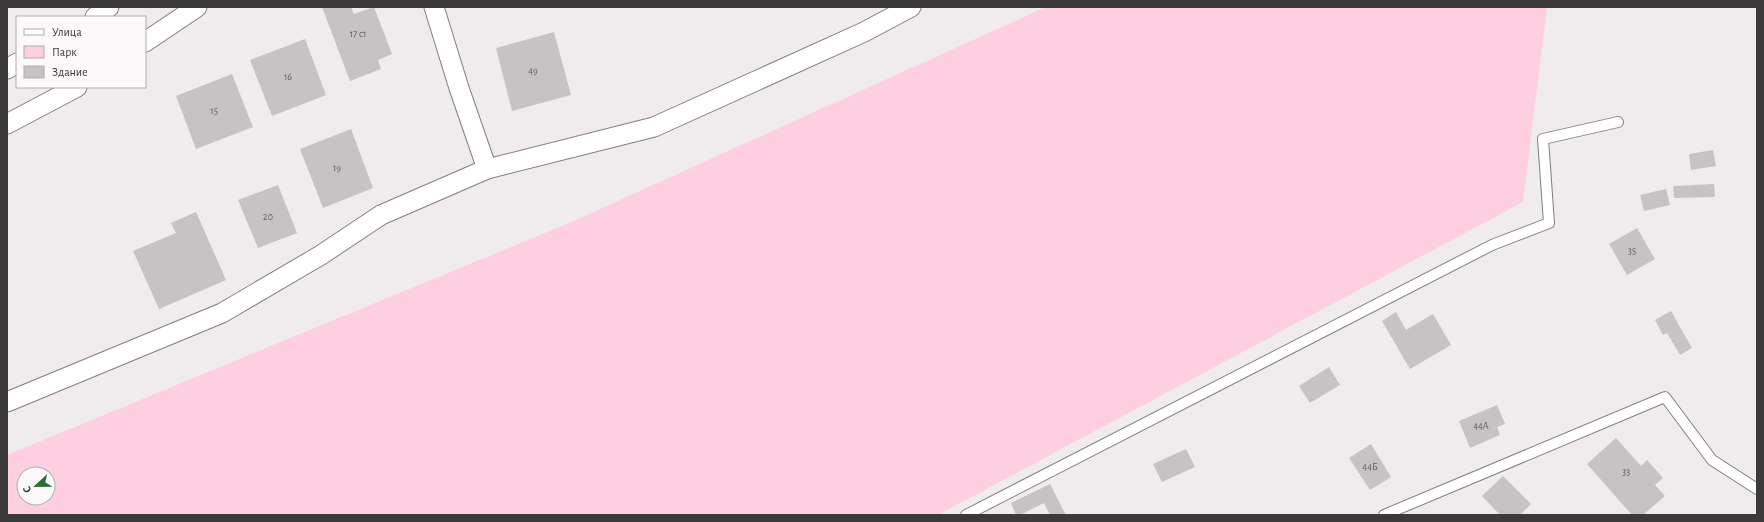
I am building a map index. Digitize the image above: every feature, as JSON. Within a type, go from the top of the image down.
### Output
[{"type":"street","points":[[96,16],[109,7]]},
{"type":"street","points":[[146,41],[197,7]]},
{"type":"street","points":[[434,7],[459,88],[487,169]]},
{"type":"street","points":[[7,402],[222,313],[321,255],[381,215],[487,169],[654,127],[864,32],[911,7]]},
{"type":"street","points":[[7,69],[16,64]]},
{"type":"street","points":[[7,124],[75,88]]},
{"type":"lane","points":[[966,515],[1492,245],[1549,223],[1543,139],[1618,122]]},
{"type":"lane","points":[[1384,515],[1665,397],[1712,460],[1757,488]]},
{"type":"green space","points":[[1046,7],[1547,7],[1523,202],[938,515],[7,515],[7,455],[567,224]]},
{"type":"building","points":[[322,7],[351,7],[354,14],[374,7],[392,54],[378,60],[381,69],[350,81]]},
{"type":"building","points":[[554,32],[571,95],[512,111],[496,48]]},
{"type":"building","points":[[305,39],[326,95],[272,116],[250,60]]},
{"type":"building","points":[[232,74],[253,127],[196,149],[176,96]]},
{"type":"building","points":[[351,129],[373,188],[323,208],[300,149]]},
{"type":"building","points":[[1713,150],[1716,166],[1691,170],[1689,154]]},
{"type":"building","points":[[1714,184],[1715,197],[1674,198],[1673,186]]},
{"type":"building","points":[[278,185],[297,233],[258,248],[238,200]]},
{"type":"building","points":[[1666,189],[1670,205],[1644,211],[1640,195]]},
{"type":"building","points":[[196,212],[226,280],[159,309],[133,251],[176,233],[171,223]]},
{"type":"building","points":[[1637,228],[1655,259],[1627,275],[1609,244]]},
{"type":"building","points":[[1671,311],[1692,348],[1680,355],[1667,333],[1663,335],[1655,320]]},
{"type":"building","points":[[1396,312],[1406,330],[1433,314],[1451,345],[1410,369],[1382,321]]},
{"type":"building","points":[[1329,367],[1340,385],[1310,403],[1299,386]]},
{"type":"building","points":[[1497,405],[1505,424],[1497,427],[1500,435],[1470,448],[1459,421]]},
{"type":"building","points":[[1616,438],[1641,466],[1647,460],[1663,478],[1655,485],[1665,496],[1643,515],[1632,515],[1587,464]]},
{"type":"building","points":[[1371,444],[1391,477],[1370,490],[1349,458]]},
{"type":"building","points":[[1186,449],[1195,467],[1162,482],[1153,464]]},
{"type":"building","points":[[1503,476],[1531,504],[1520,515],[1500,515],[1482,496]]},
{"type":"building","points":[[1050,484],[1066,515],[1050,515],[1044,503],[1020,515],[1016,515],[1011,503]]}]
